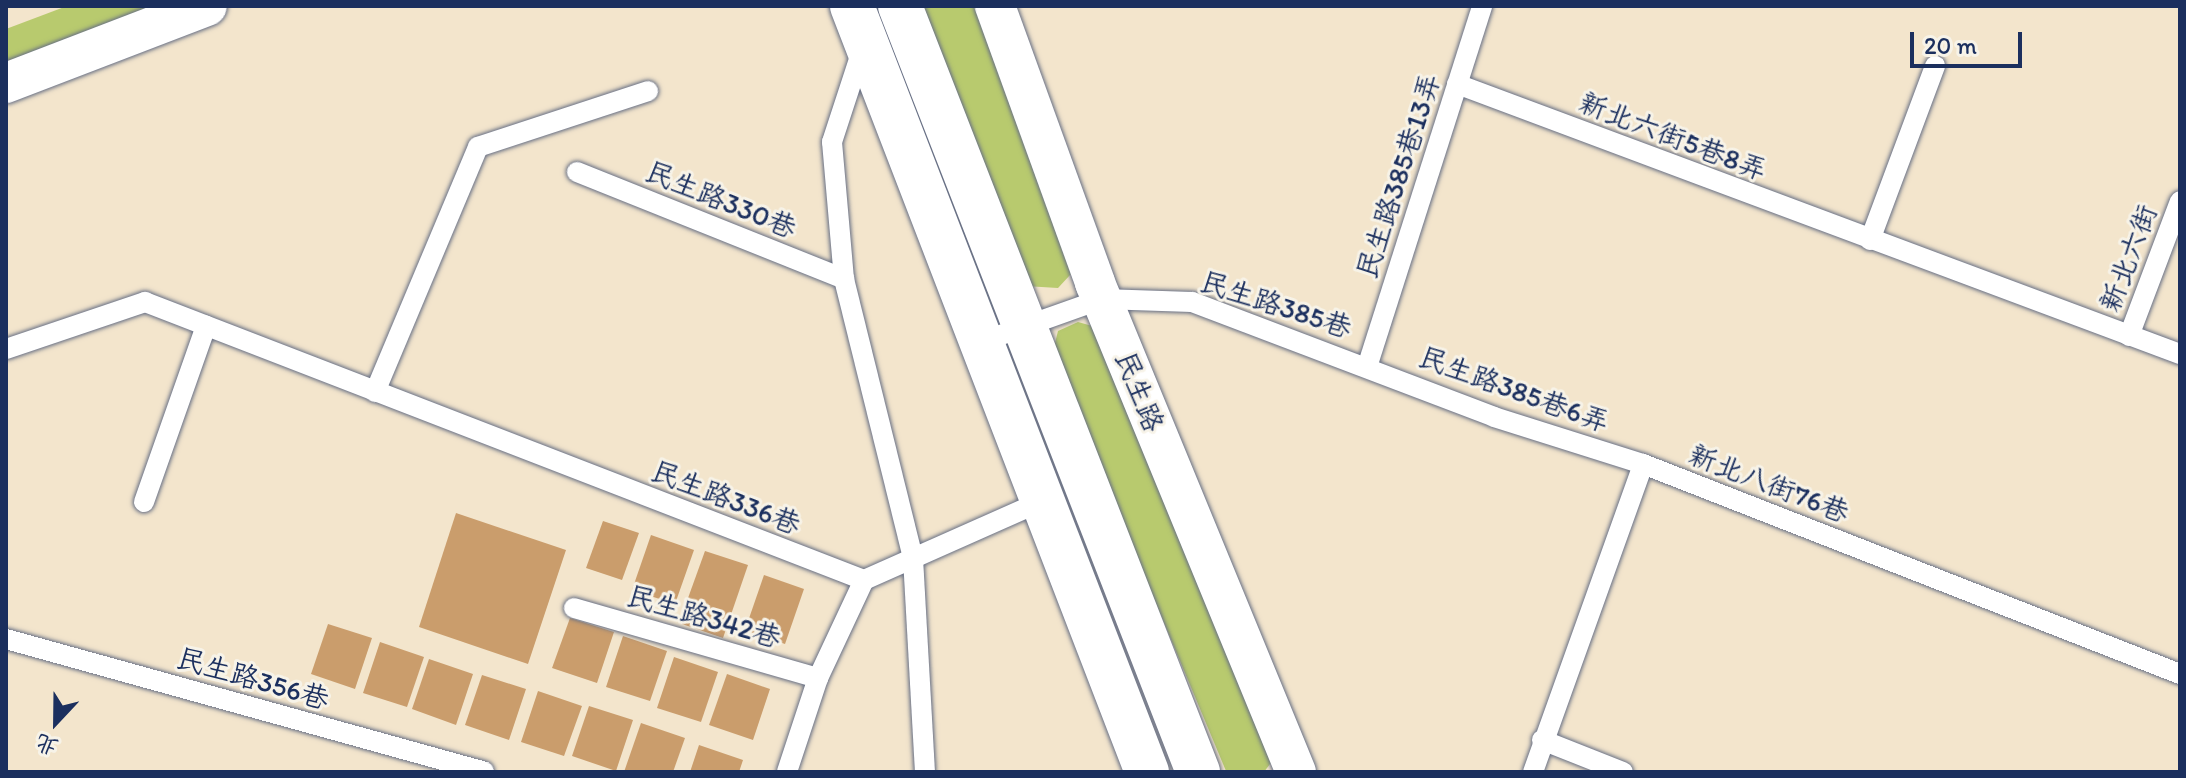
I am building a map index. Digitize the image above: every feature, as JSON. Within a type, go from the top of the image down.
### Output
[{"type":"street","points":[[6,83],[207,6]]},
{"type":"street","points":[[900,6],[1021,326],[1198,772]]},
{"type":"street","name":"民生路","points":[[995,6],[1102,299],[1296,772]]},
{"type":"street","points":[[858,24],[1147,772]]},
{"type":"lane","name":"民生路385巷13弄","points":[[1368,364],[1482,6]]},
{"type":"lane","points":[[858,24],[832,142],[844,279],[913,558],[925,772]]},
{"type":"lane","points":[[1870,240],[1935,66]]},
{"type":"lane","name":"新北六街5巷8弄","points":[[1457,84],[2180,354]]},
{"type":"lane","points":[[375,392],[478,147],[648,91]]},
{"type":"lane","name":"民生路330巷","points":[[577,172],[844,279]]},
{"type":"lane","name":"新北六街","points":[[2129,336],[2180,201]]},
{"type":"lane","name":"民生路385巷","points":[[981,342],[1102,299],[1192,302],[1368,364]]},
{"type":"lane","name":"民生路336巷","points":[[6,349],[145,302],[864,580]]},
{"type":"lane","points":[[144,502],[206,326]]},
{"type":"lane","name":"民生路385巷6弄","points":[[1368,364],[1494,417],[1643,464]]},
{"type":"lane","name":"新北八街76巷","points":[[1533,772],[1643,464],[2180,674]]},
{"type":"lane","points":[[787,772],[818,678],[864,580],[1042,501]]},
{"type":"lane","name":"民生路342巷","points":[[574,608],[818,678]]},
{"type":"lane","name":"民生路356巷","points":[[6,639],[484,772]]},
{"type":"lane","points":[[1542,740],[1623,772]]},
{"type":"green space","points":[[67,6],[164,6],[6,66],[6,29]]},
{"type":"green space","points":[[915,6],[985,6],[1071,274],[1058,288],[1025,286]]},
{"type":"green space","points":[[1078,322],[1103,329],[1273,760],[1264,772],[1226,771],[1052,355],[1058,331]]},
{"type":"building","points":[[456,513],[566,550],[528,664],[419,627]]},
{"type":"building","points":[[603,521],[639,533],[622,580],[586,568]]},
{"type":"building","points":[[651,535],[694,550],[675,604],[632,590]]},
{"type":"building","points":[[705,551],[748,565],[723,638],[679,623]]},
{"type":"building","points":[[764,575],[804,589],[785,644],[745,630]]},
{"type":"building","points":[[570,618],[614,632],[597,683],[552,668]]},
{"type":"building","points":[[328,624],[372,638],[355,689],[311,674]]},
{"type":"building","points":[[623,636],[667,651],[650,701],[606,687]]},
{"type":"building","points":[[380,642],[424,657],[407,707],[363,693]]},
{"type":"building","points":[[674,657],[718,672],[701,722],[657,708]]},
{"type":"building","points":[[429,659],[473,674],[456,725],[412,709]]},
{"type":"building","points":[[727,674],[770,689],[753,740],[709,725]]},
{"type":"building","points":[[482,675],[526,689],[509,740],[465,725]]},
{"type":"building","points":[[538,691],[582,706],[564,756],[521,742]]},
{"type":"building","points":[[589,706],[633,720],[616,771],[572,756]]},
{"type":"building","points":[[641,723],[685,738],[673,772],[624,772]]},
{"type":"building","points":[[699,745],[743,760],[739,772],[690,772]]}]
